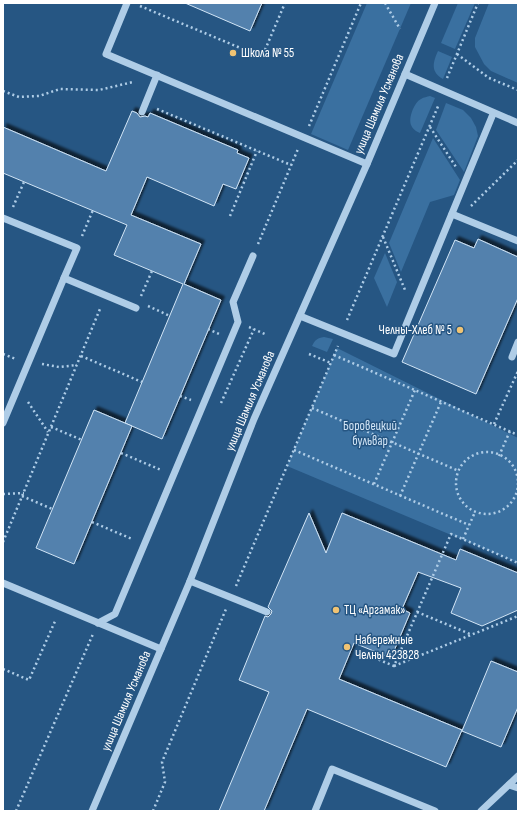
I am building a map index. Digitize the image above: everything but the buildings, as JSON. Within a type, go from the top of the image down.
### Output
[{"type":"street","points":[[127,3],[106,54],[367,164]]},
{"type":"street","name":"улица Шамиля Усманова","points":[[92,811],[190,581],[254,419],[367,164],[435,3]]},
{"type":"street","points":[[405,74],[518,124]]},
{"type":"street","points":[[142,112],[157,75]]},
{"type":"street","points":[[300,316],[394,354],[493,114]]},
{"type":"street","points":[[452,214],[518,241]]},
{"type":"street","points":[[3,423],[77,248],[6,219]]},
{"type":"street","points":[[98,623],[115,614],[238,322],[233,302],[253,256]]},
{"type":"street","points":[[64,278],[106,295],[138,305]]},
{"type":"street","points":[[512,357],[518,342]]},
{"type":"street","points":[[190,581],[267,612]]},
{"type":"street","points":[[3,583],[161,649]]},
{"type":"street","points":[[315,811],[332,769],[435,811]]},
{"type":"street","points":[[481,811],[518,776]]},
{"type":"street","points":[[509,785],[518,788]]},
{"type":"path","points":[[134,3],[262,57],[285,3]]},
{"type":"path","points":[[311,120],[361,3]]},
{"type":"path","points":[[385,3],[400,29]]},
{"type":"path","points":[[346,324],[430,127],[441,100],[442,90],[478,3]]},
{"type":"path","points":[[456,54],[489,78],[518,90]]},
{"type":"path","points":[[3,91],[19,97],[39,96],[60,89],[99,90],[157,75]]},
{"type":"path","points":[[156,108],[291,166]]},
{"type":"path","points":[[430,127],[466,181]]},
{"type":"path","points":[[230,216],[257,151]]},
{"type":"path","points":[[253,256],[297,152]]},
{"type":"path","points":[[460,217],[518,160]]},
{"type":"path","points":[[240,179],[245,180]]},
{"type":"path","points":[[6,219],[24,182]]},
{"type":"path","points":[[77,248],[93,210]]},
{"type":"path","points":[[383,237],[413,310]]},
{"type":"path","points":[[152,271],[138,305],[170,316]]},
{"type":"path","points":[[3,542],[106,295]]},
{"type":"path","points":[[220,406],[254,329],[268,335]]},
{"type":"path","points":[[153,811],[165,782],[162,762],[340,341]]},
{"type":"path","points":[[3,354],[14,359],[59,367],[77,365]]},
{"type":"path","points":[[309,354],[331,363]]},
{"type":"path","points":[[334,355],[518,435]]},
{"type":"path","points":[[81,356],[142,382]]},
{"type":"path","points":[[494,424],[518,371],[512,357]]},
{"type":"path","points":[[18,387],[49,433]]},
{"type":"path","points":[[374,484],[415,390]]},
{"type":"path","points":[[400,496],[441,402]]},
{"type":"path","points":[[312,408],[459,471]]},
{"type":"path","points":[[51,427],[82,440]]},
{"type":"path","points":[[499,456],[510,431]]},
{"type":"path","points":[[294,450],[469,525]]},
{"type":"path","points":[[121,453],[173,475]]},
{"type":"path","points":[[488,453],[499,456],[507,460],[516,473],[517,496],[498,512],[482,514],[475,512],[467,507],[458,494],[456,478],[459,471],[463,464],[476,455],[488,453]]},
{"type":"path","points":[[3,494],[23,494],[52,509]]},
{"type":"path","points":[[463,539],[475,512]]},
{"type":"path","points":[[92,522],[144,544]]},
{"type":"path","points":[[394,666],[451,534],[518,563]]},
{"type":"path","points":[[3,669],[30,680],[61,607]]},
{"type":"path","points":[[417,612],[471,635]]},
{"type":"path","points":[[360,652],[394,666],[518,616]]},
{"type":"path","points":[[16,811],[98,623]]},
{"type":"green space","points":[[367,3],[411,3],[348,150],[311,134]]},
{"type":"green space","points":[[458,3],[475,3],[455,49],[441,43]]},
{"type":"green space","points":[[489,3],[518,3],[518,83],[491,71],[484,64],[475,47],[475,38]]},
{"type":"green space","points":[[438,51],[452,57],[443,79],[434,70],[434,63]]},
{"type":"green space","points":[[430,96],[435,98],[420,133],[413,129],[410,120],[418,101]]},
{"type":"green space","points":[[446,103],[463,110],[471,118],[476,127],[478,136],[464,172],[436,130]]},
{"type":"green space","points":[[433,138],[460,180],[454,195],[430,202],[401,272],[389,243]]},
{"type":"green space","points":[[385,253],[397,282],[387,307],[374,278]]},
{"type":"green space","points":[[324,337],[333,339],[327,352],[312,346],[316,340]]},
{"type":"green space","name":"Боровецкий бульвар","points":[[337,348],[518,438],[518,563],[287,466]]},
{"type":"place","name":"Школа № 55","points":[[233,53]]},
{"type":"place","name":"Челны-Хлеб № 5","points":[[460,330]]},
{"type":"place","name":"ТЦ «Аргамак»","points":[[336,610]]},
{"type":"place","name":"Набережные Челны 423828","points":[[347,647]]}]
